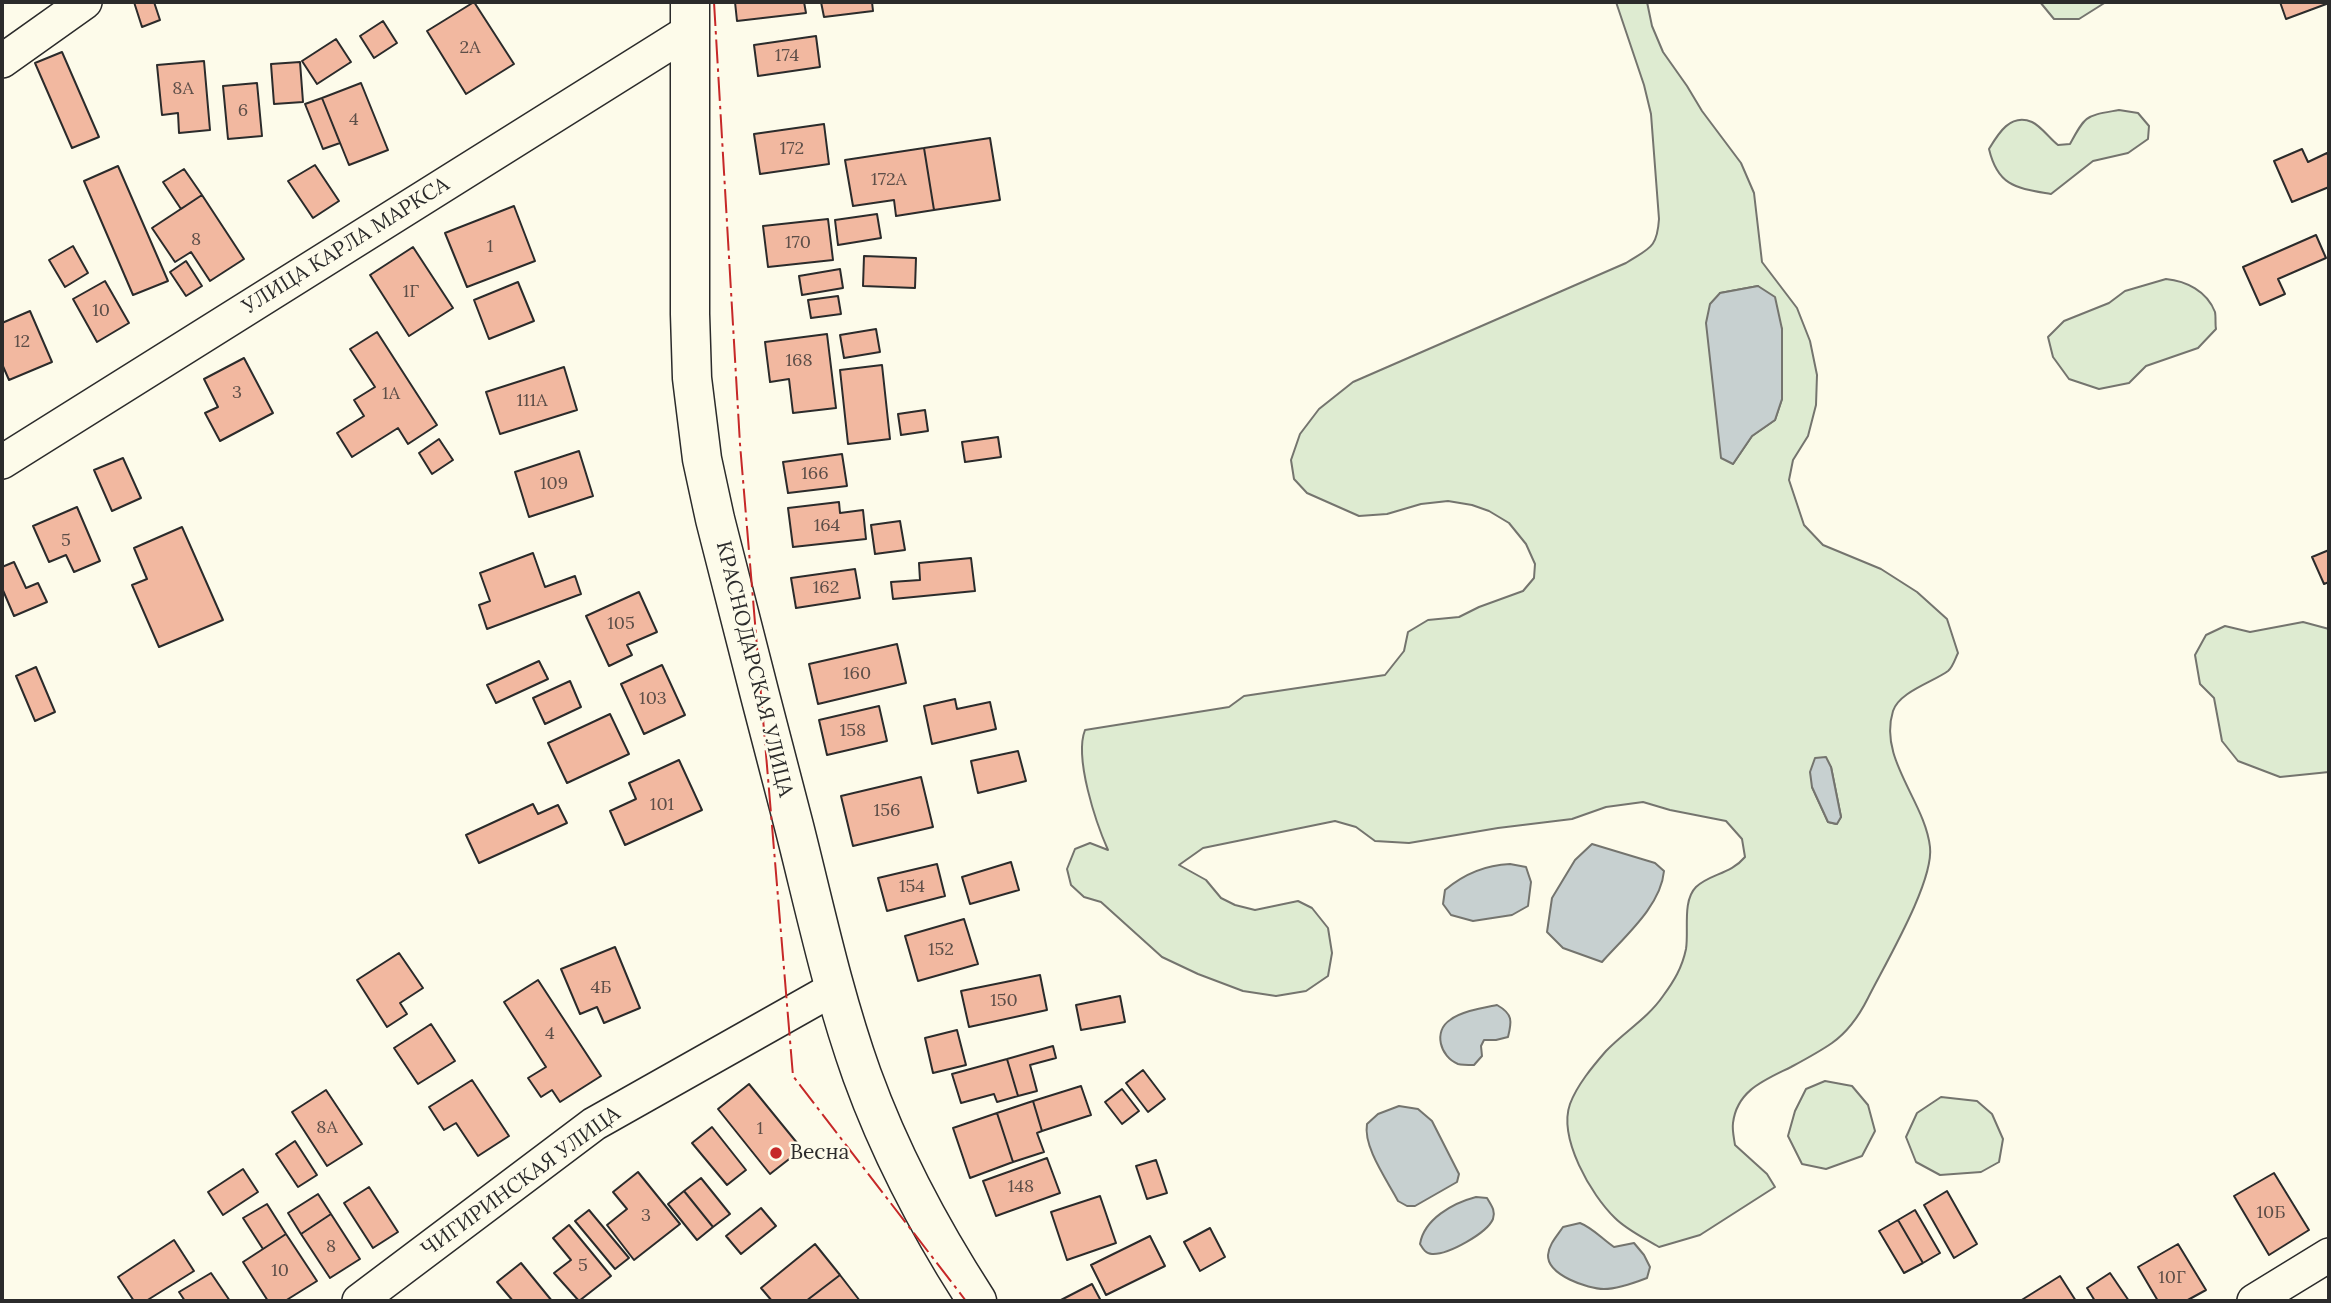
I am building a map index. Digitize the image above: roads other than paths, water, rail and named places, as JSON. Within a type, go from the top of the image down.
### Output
[{"type":"street","points":[[2,61],[85,2]]},
{"type":"street","name":"УЛИЦА КАРЛА МАРКСА","points":[[2,463],[690,16]]},
{"type":"street","name":"КРАСНОДАРСКАЯ УЛИЦА","points":[[690,16],[692,378],[702,459],[715,519],[835,988],[862,1076],[918,1203],[977,1301]]},
{"type":"street","name":"ЧИГИРИНСКАЯ УЛИЦА","points":[[359,1301],[594,1124],[835,988]]},
{"type":"street","points":[[2254,1301],[2329,1255]]},
{"type":"place","name":"Весна","points":[[776,1153]]}]
